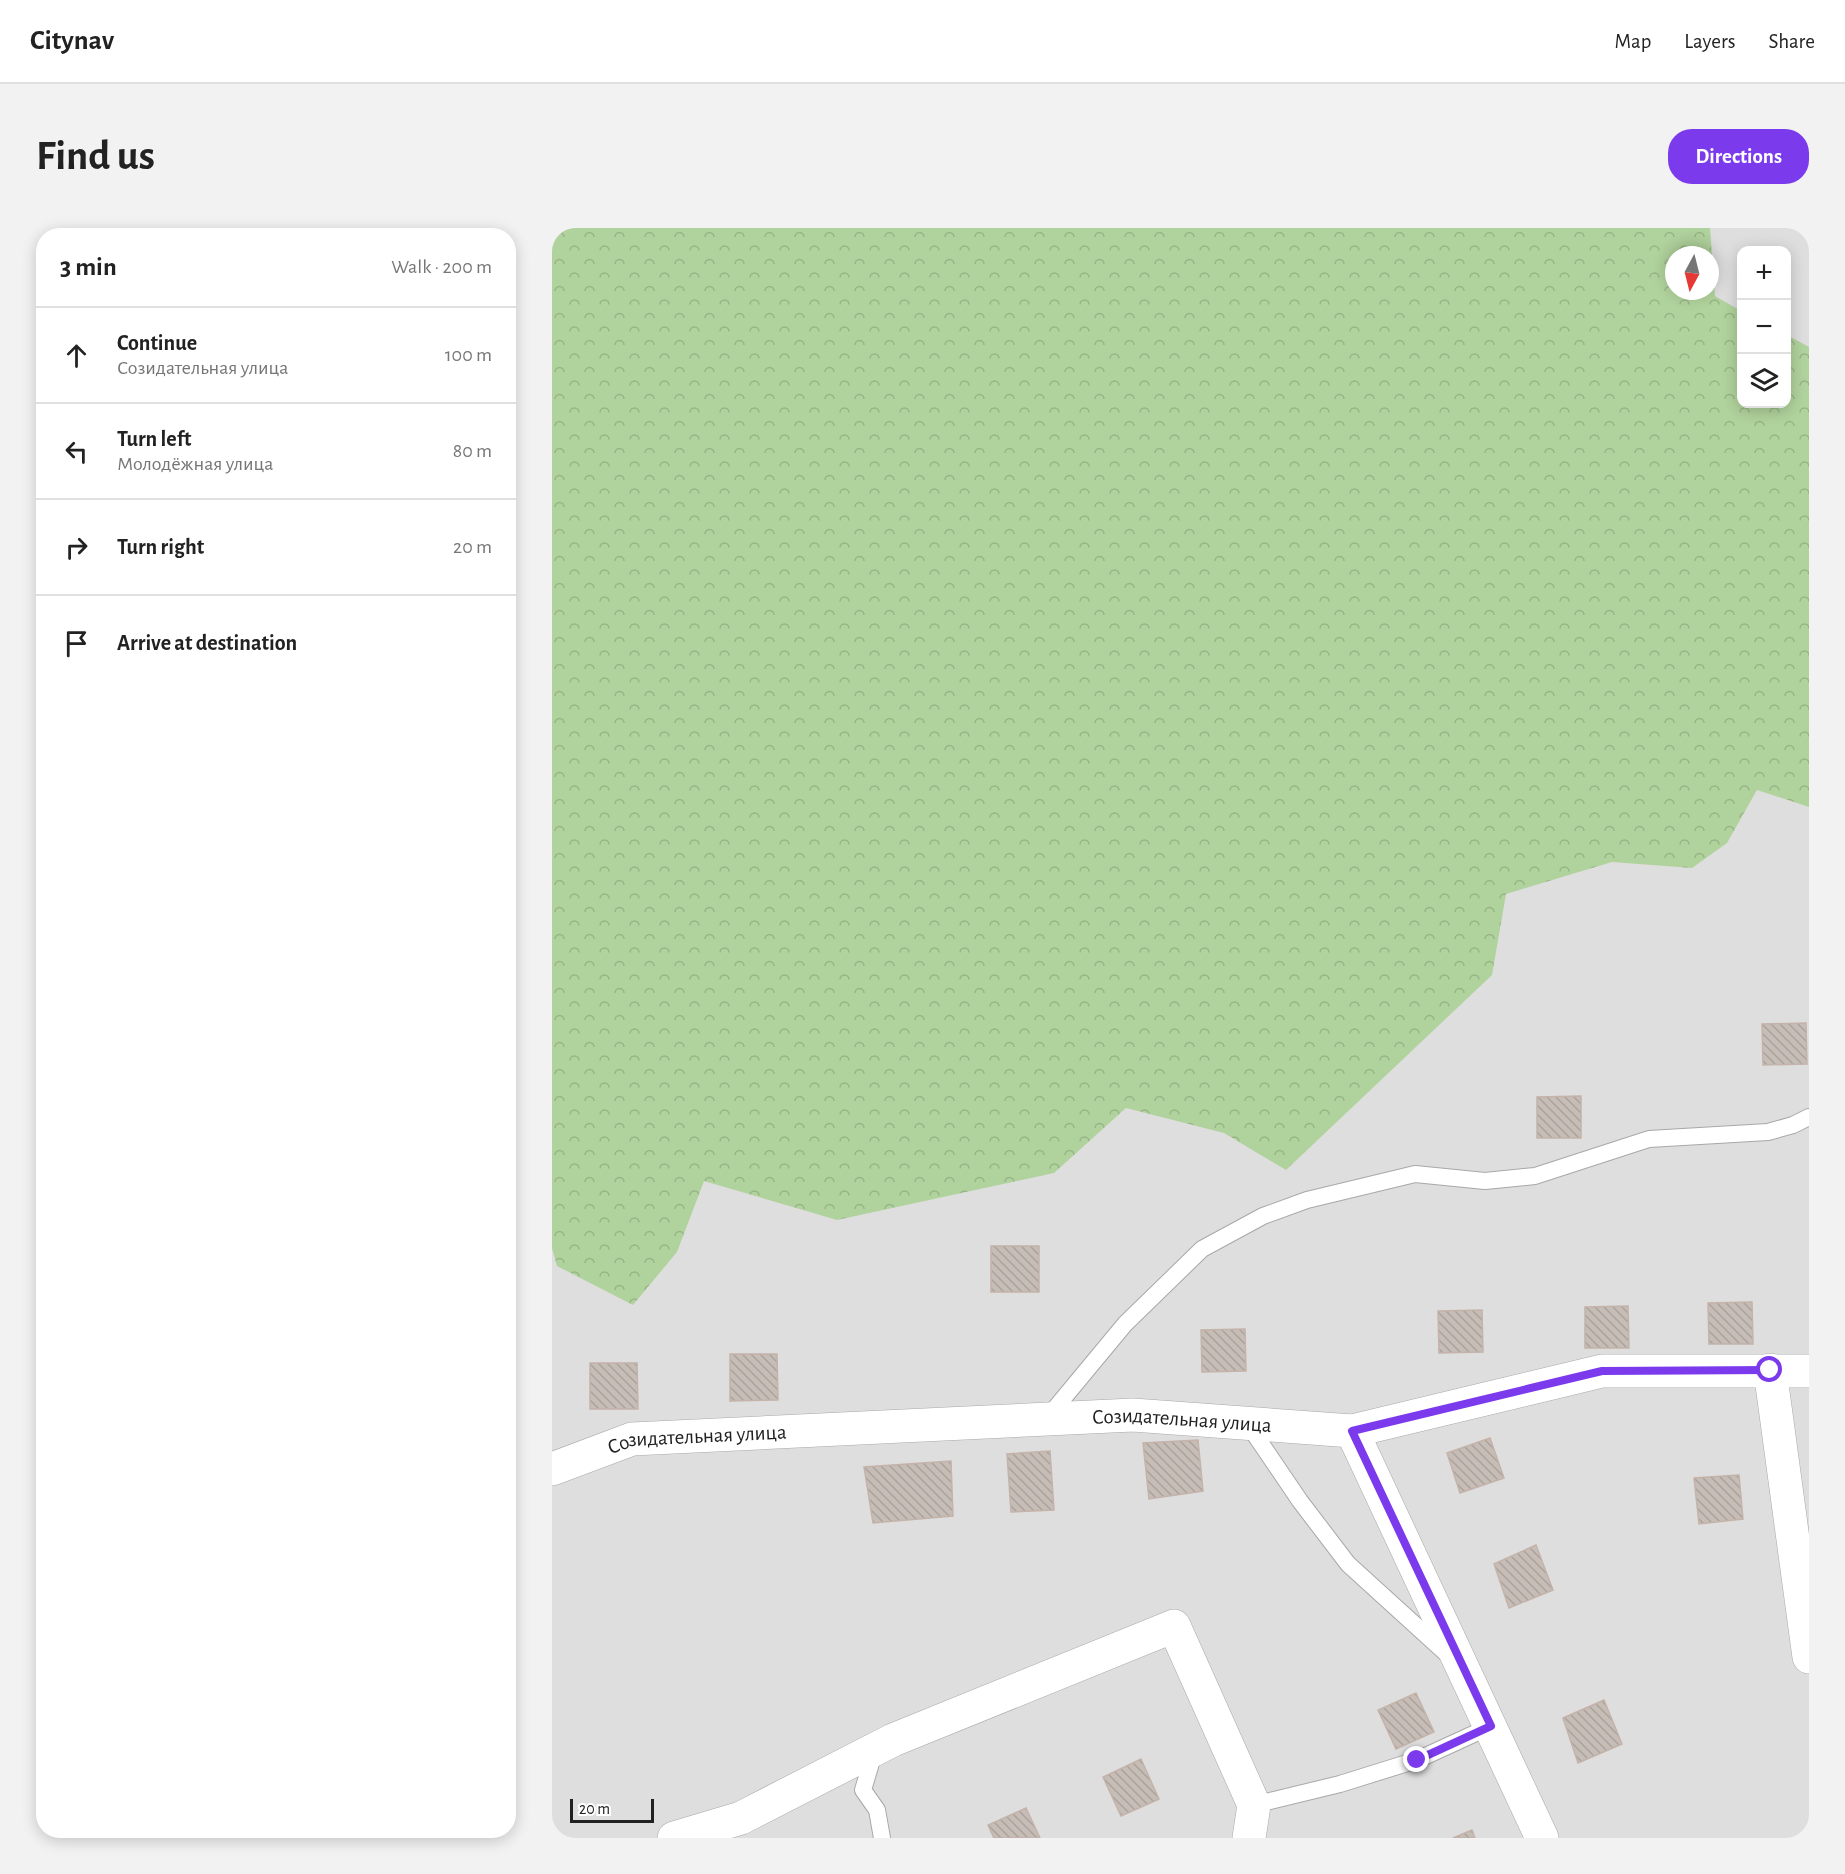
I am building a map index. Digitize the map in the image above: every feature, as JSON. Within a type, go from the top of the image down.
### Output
[{"type":"street","points":[[1770,1370],[1809,1657]]},
{"type":"street","name":"Созидательная улица","points":[[552,1469],[632,1439],[1046,1419],[1132,1415],[1352,1431],[1602,1371],[1809,1371]]},
{"type":"street","points":[[1352,1431],[1542,1838]]},
{"type":"street","points":[[674,1838],[741,1818],[903,1735],[1174,1626],[1254,1805],[1250,1838]]},
{"type":"lane","points":[[1046,1419],[1125,1324],[1202,1250],[1263,1216],[1307,1200],[1415,1174],[1485,1181],[1536,1176],[1649,1139],[1768,1132],[1793,1125],[1809,1117]]},
{"type":"lane","points":[[1247,1423],[1300,1501],[1348,1563],[1463,1668]]},
{"type":"lane","points":[[1254,1805],[1340,1784],[1417,1760],[1491,1726]]},
{"type":"lane","points":[[875,1749],[863,1790],[877,1810],[882,1838]]},
{"type":"shaded area","points":[[552,228],[1809,228],[1809,1838],[552,1838]]},
{"type":"green space","points":[[552,228],[1710,228],[1711,246],[1665,246],[1665,300],[1719,298],[1737,309],[1737,408],[1791,408],[1791,337],[1809,347],[1809,807],[1757,790],[1727,843],[1692,868],[1612,862],[1506,894],[1492,975],[1286,1170],[1224,1133],[1126,1108],[1054,1173],[837,1220],[704,1181],[677,1252],[633,1305],[557,1266],[552,1248]]},
{"type":"building","points":[[1806,1023],[1807,1064],[1763,1065],[1762,1024]]},
{"type":"building","points":[[1581,1096],[1581,1138],[1537,1138],[1537,1097]]},
{"type":"building","points":[[991,1246],[1039,1246],[1039,1292],[991,1292]]},
{"type":"building","points":[[1752,1302],[1753,1344],[1709,1344],[1708,1303]]},
{"type":"building","points":[[1628,1306],[1629,1348],[1585,1348],[1585,1307]]},
{"type":"building","points":[[1482,1310],[1483,1352],[1439,1353],[1438,1311]]},
{"type":"building","points":[[1245,1329],[1246,1371],[1202,1372],[1201,1330]]},
{"type":"building","points":[[730,1354],[777,1354],[778,1400],[730,1401]]},
{"type":"building","points":[[590,1363],[637,1363],[638,1409],[590,1409]]},
{"type":"building","points":[[1490,1438],[1504,1478],[1460,1493],[1447,1453]]},
{"type":"building","points":[[1198,1440],[1203,1491],[1149,1499],[1143,1443]]},
{"type":"building","points":[[1050,1451],[1054,1510],[1011,1512],[1007,1454]]},
{"type":"building","points":[[951,1461],[953,1516],[873,1523],[864,1467]]},
{"type":"building","points":[[1739,1475],[1743,1519],[1699,1524],[1694,1478]]},
{"type":"building","points":[[1536,1545],[1553,1590],[1509,1608],[1494,1564]]},
{"type":"building","points":[[1416,1693],[1434,1732],[1396,1749],[1378,1710]]},
{"type":"building","points":[[1604,1700],[1622,1744],[1578,1763],[1563,1718]]},
{"type":"building","points":[[1141,1759],[1159,1799],[1121,1816],[1103,1777]]},
{"type":"building","points":[[1026,1808],[1040,1838],[994,1838],[988,1825]]},
{"type":"building","points":[[1472,1830],[1475,1838],[1453,1838]]},
{"type":"route","points":[[1417,1760],[1491,1726],[1352,1431],[1602,1371],[1770,1370]]}]
